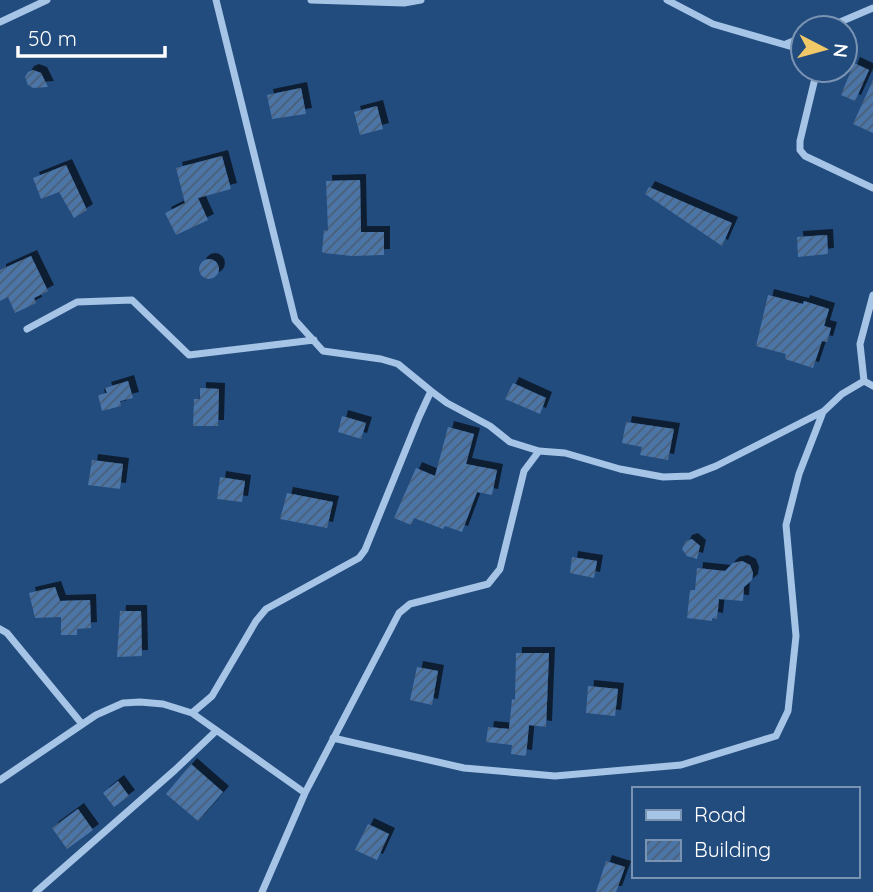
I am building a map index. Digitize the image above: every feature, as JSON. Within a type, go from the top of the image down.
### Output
[{"type":"street","points":[[0,22],[47,0]]},
{"type":"street","points":[[216,0],[295,320],[323,351],[398,364],[447,403],[491,426],[510,442],[663,477],[690,476],[716,466],[824,411],[842,394],[864,381]]},
{"type":"street","points":[[310,0],[404,3],[421,0]]},
{"type":"street","points":[[667,0],[713,24],[789,45]]},
{"type":"street","points":[[785,44],[789,42]]},
{"type":"street","points":[[814,84],[800,150],[805,156],[873,188]]},
{"type":"street","points":[[864,381],[860,344],[873,295]]},
{"type":"street","points":[[27,329],[77,302],[132,300],[189,355],[314,340]]},
{"type":"street","points":[[864,381],[873,386]]},
{"type":"street","points":[[192,713],[212,696],[256,621],[266,609],[359,558],[365,550],[432,391]]},
{"type":"street","points":[[333,738],[464,768],[555,776],[681,765],[776,736],[788,711],[796,636],[786,525],[799,474],[824,411]]},
{"type":"street","points":[[262,892],[305,793],[403,608],[488,584],[494,578],[500,569],[524,471],[540,451]]},
{"type":"street","points":[[0,629],[82,724]]},
{"type":"street","points":[[0,780],[96,715],[123,704],[139,702],[163,704],[192,713],[305,793]]},
{"type":"street","points":[[36,892],[216,731]]},
{"type":"building","points":[[859,65],[869,70],[855,101],[841,95],[845,84],[859,84]]},
{"type":"building","points":[[33,70],[41,73],[48,87],[33,88],[28,85],[25,77]]},
{"type":"building","points":[[873,80],[873,133],[853,124]]},
{"type":"building","points":[[301,88],[306,114],[272,119],[267,95]]},
{"type":"building","points":[[377,106],[383,129],[360,135],[354,112]]},
{"type":"building","points":[[222,156],[231,189],[198,198],[208,220],[176,235],[165,213],[185,203],[176,168]]},
{"type":"building","points":[[66,165],[87,210],[74,218],[59,192],[41,199],[33,178]]},
{"type":"building","points":[[360,180],[361,232],[384,232],[384,255],[352,256],[322,252],[324,230],[328,231],[326,181]]},
{"type":"building","points":[[649,187],[732,223],[722,246],[645,194]]},
{"type":"building","points":[[827,235],[828,254],[798,257],[797,237]]},
{"type":"building","points":[[31,256],[48,291],[34,298],[36,303],[15,313],[8,297],[0,301],[0,270]]},
{"type":"building","points":[[209,259],[216,262],[219,269],[216,276],[209,279],[202,276],[199,269],[202,262]]},
{"type":"building","points":[[768,295],[803,304],[804,301],[829,309],[824,326],[831,328],[827,342],[822,341],[813,368],[785,359],[786,354],[756,346]]},
{"type":"building","points":[[128,381],[133,398],[120,401],[121,406],[102,411],[98,395],[107,393],[105,388]]},
{"type":"building","points":[[513,383],[546,398],[540,414],[505,399]]},
{"type":"building","points":[[200,388],[219,389],[218,426],[193,426],[194,399],[200,399]]},
{"type":"building","points":[[342,416],[366,423],[361,439],[338,432]]},
{"type":"building","points":[[626,422],[674,429],[668,460],[640,455],[642,447],[622,443]]},
{"type":"building","points":[[448,427],[474,434],[466,464],[497,470],[492,495],[477,492],[462,532],[445,526],[443,529],[414,518],[411,525],[394,518],[416,468],[435,476]]},
{"type":"building","points":[[92,460],[123,464],[120,489],[88,485]]},
{"type":"building","points":[[220,477],[245,481],[242,502],[217,499]]},
{"type":"building","points":[[287,493],[333,502],[327,528],[280,519]]},
{"type":"building","points":[[692,539],[700,546],[697,559],[687,556],[682,549],[686,541]]},
{"type":"building","points":[[572,557],[597,561],[594,578],[570,573]]},
{"type":"building","points":[[742,561],[750,565],[753,573],[752,580],[744,587],[743,601],[719,599],[717,619],[712,618],[712,621],[687,618],[690,590],[695,590],[697,568],[725,571],[733,563]]},
{"type":"building","points":[[55,587],[60,601],[90,600],[91,628],[77,629],[77,635],[61,635],[61,617],[35,618],[29,593]]},
{"type":"building","points":[[120,611],[141,611],[142,656],[117,657]]},
{"type":"building","points":[[516,653],[549,653],[546,727],[529,725],[526,756],[511,754],[512,745],[486,742],[488,727],[509,729],[512,699],[515,700]]},
{"type":"building","points":[[417,667],[438,671],[432,705],[410,700]]},
{"type":"building","points":[[588,686],[618,689],[615,716],[586,713]]},
{"type":"building","points":[[191,764],[223,792],[198,821],[166,794]]},
{"type":"building","points":[[118,781],[129,796],[114,807],[103,793]]},
{"type":"building","points":[[78,809],[93,830],[67,849],[52,828]]},
{"type":"building","points":[[368,824],[389,834],[377,860],[355,850]]},
{"type":"building","points":[[606,861],[625,867],[616,892],[596,892]]}]
